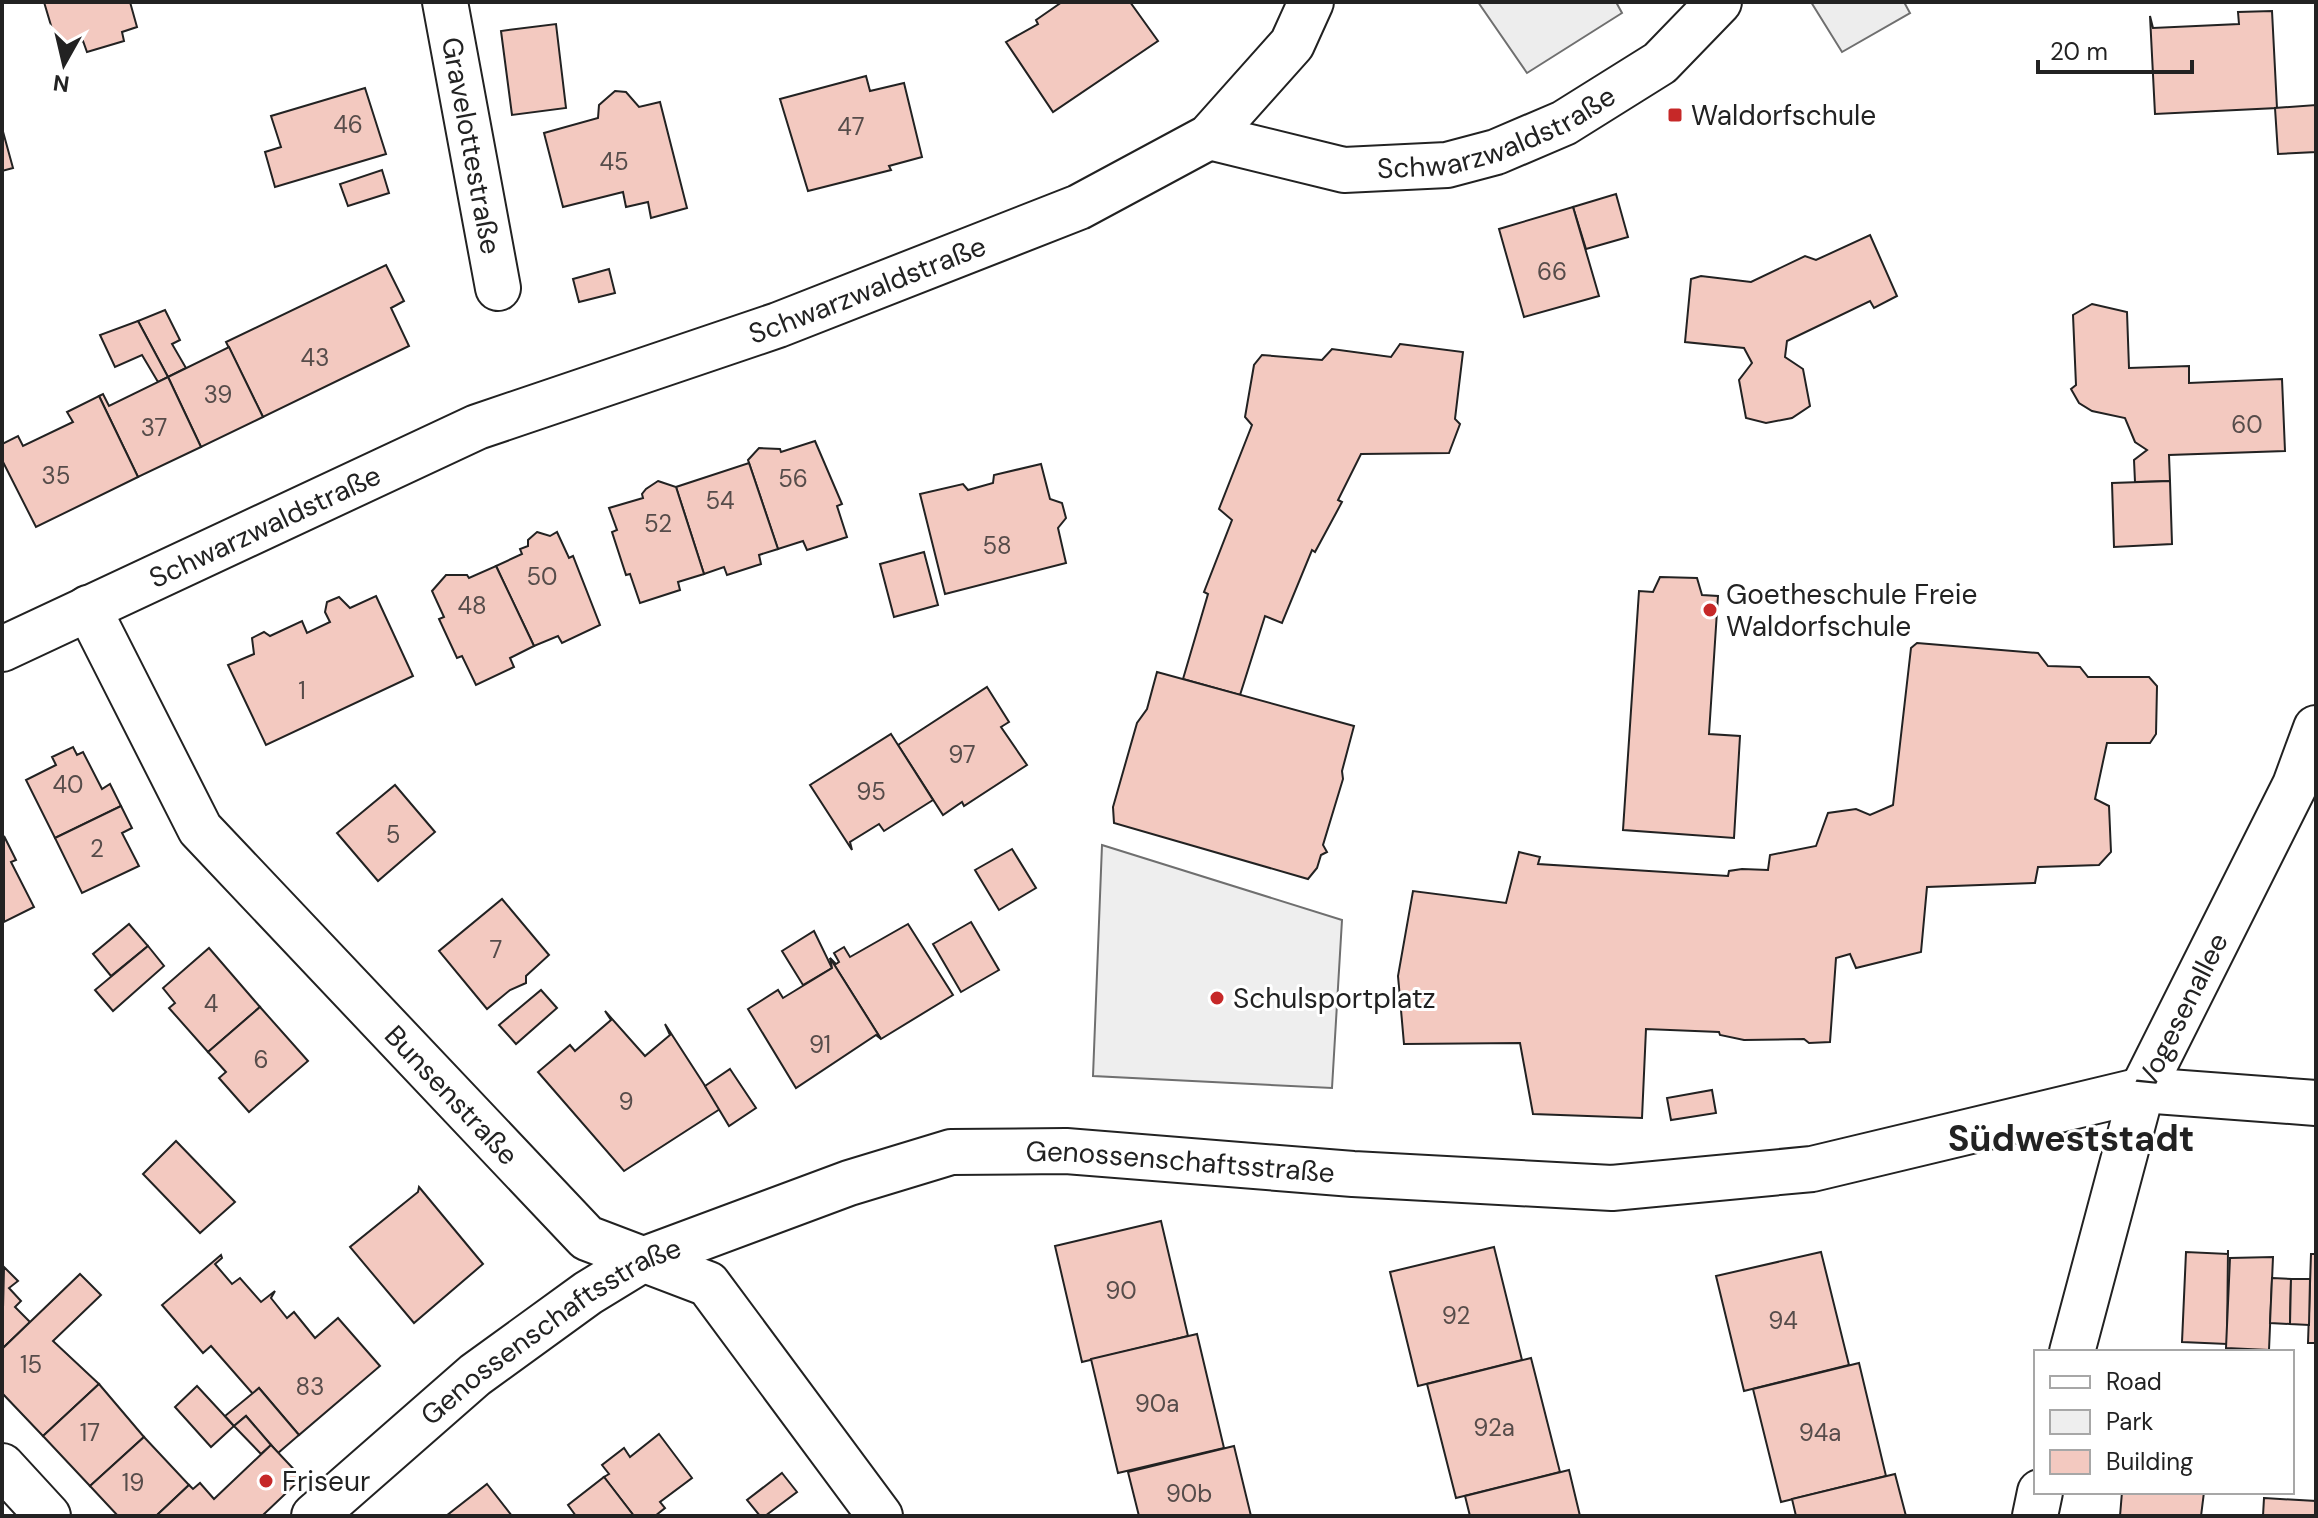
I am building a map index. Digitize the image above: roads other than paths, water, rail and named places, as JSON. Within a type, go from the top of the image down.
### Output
[{"type":"street","name":"Gravelottestraße","points":[[445,2],[498,288]]},
{"type":"street","points":[[1209,137],[1292,44],[1311,2]]},
{"type":"street","name":"Schwarzwaldstraße","points":[[2,649],[477,427],[778,325],[1079,207],[1209,137],[1344,170],[1447,165],[1496,152],[1564,123],[1660,63],[1719,2]]},
{"type":"street","name":"Bunsenstraße","points":[[88,608],[200,829],[587,1238],[708,1284],[880,1516]]},
{"type":"street","name":"Vogesenallee","points":[[2073,1350],[2142,1090],[2295,785],[2316,728]]},
{"type":"street","name":"Genossenschaftsstraße","points":[[314,1516],[475,1375],[588,1293],[642,1260],[849,1183],[951,1152],[1066,1151],[1353,1174],[1612,1188],[1812,1169],[2142,1090],[2316,1103]]},
{"type":"street","points":[[2,1466],[48,1516]]},
{"type":"street","points":[[2035,1516],[2040,1494]]},
{"type":"place","name":"Waldorfschule","points":[[1675,115]]},
{"type":"place","name":"Goetheschule Freie Waldorfschule","points":[[1710,610]]},
{"type":"place","name":"Schulsportplatz","points":[[1217,998]]},
{"type":"place","name":"Friseur","points":[[266,1481]]},
{"type":"district","name":"Südweststadt","points":[[2071,1138]]}]
